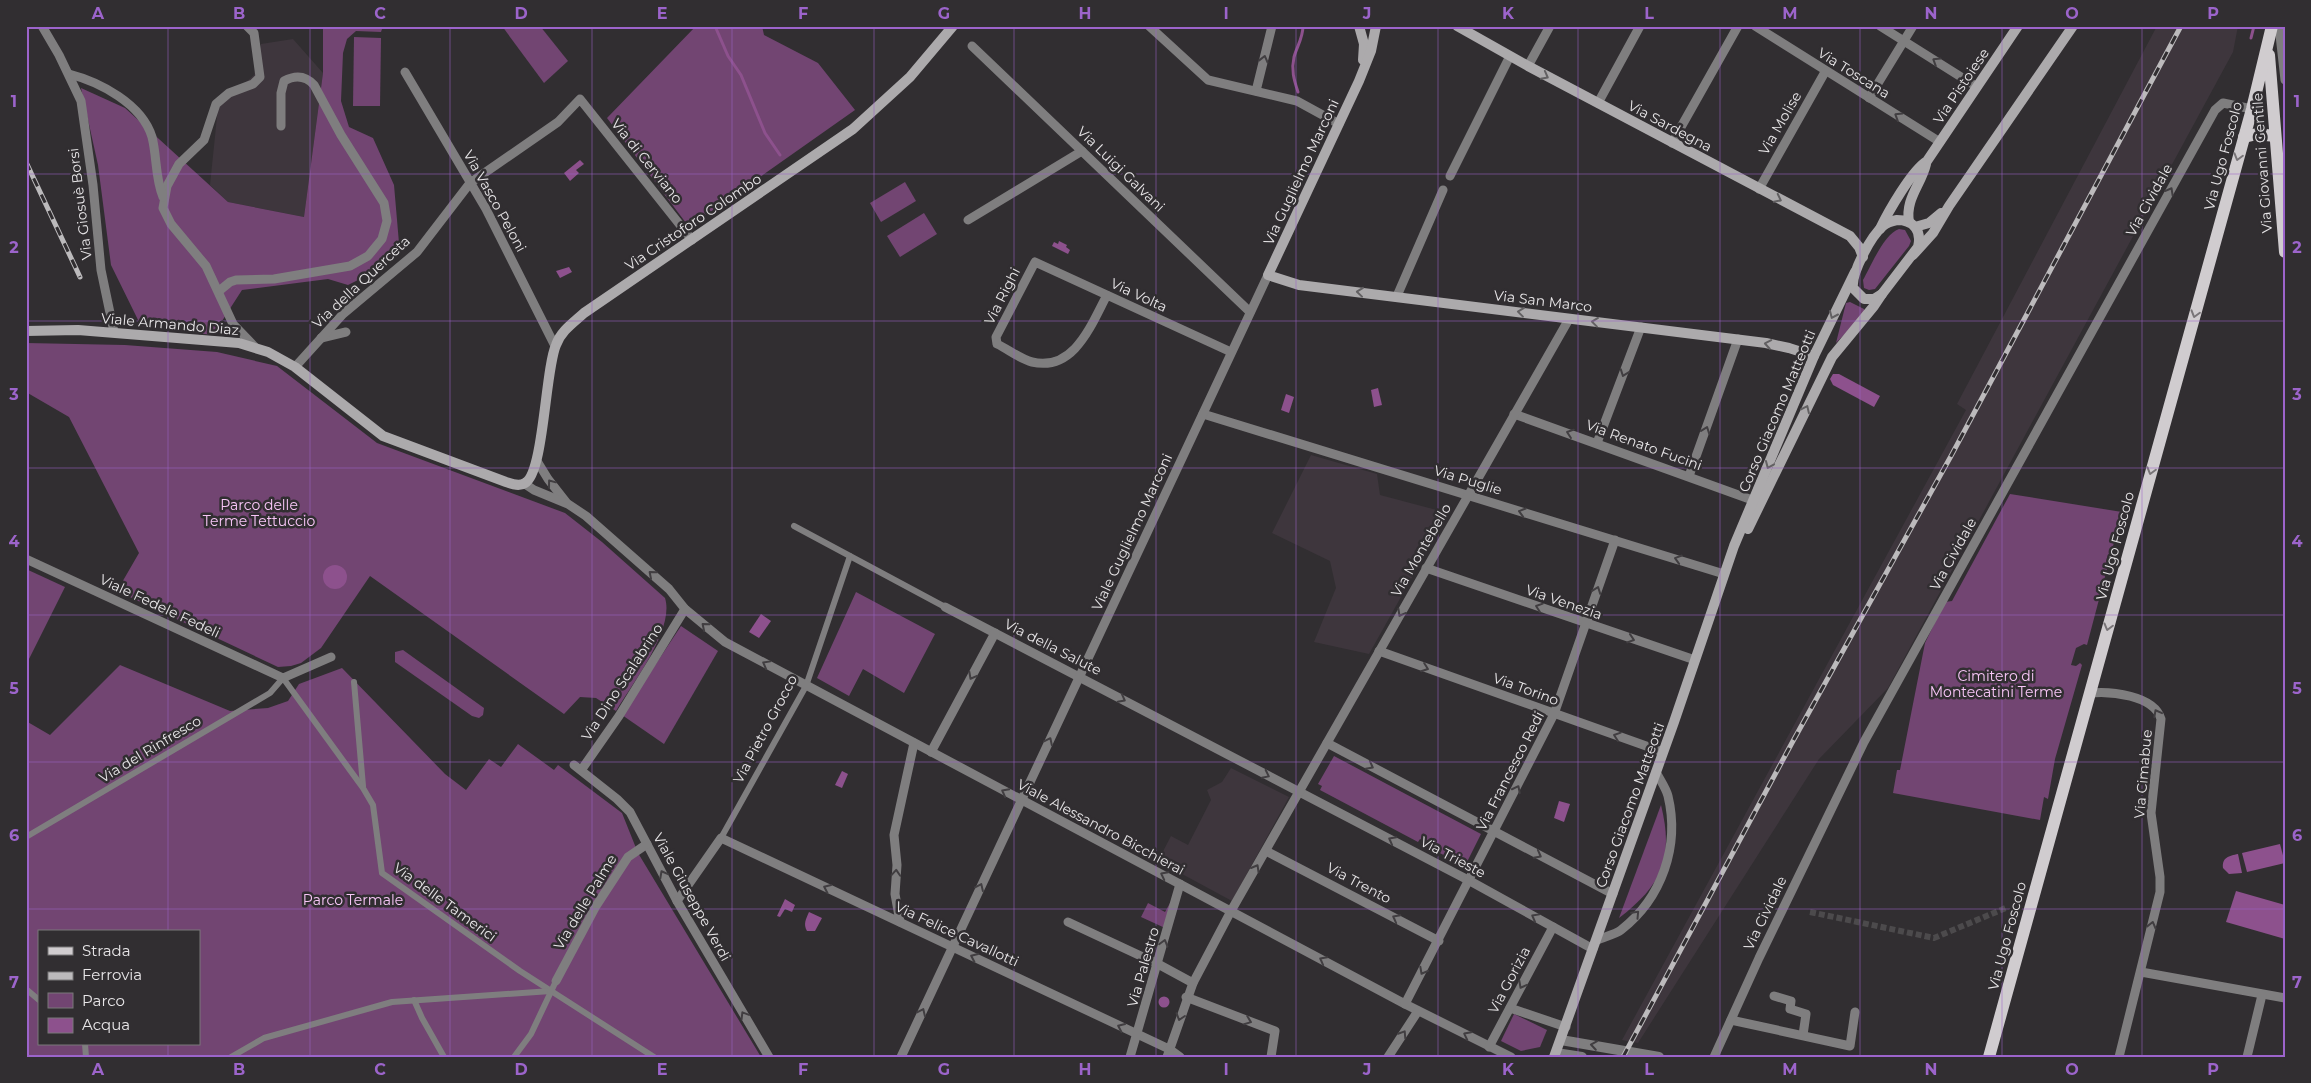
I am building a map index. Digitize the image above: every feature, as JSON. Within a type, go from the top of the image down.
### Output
[{"type":"main road","name":"Via Cristoforo Colombo","points":[[525,484],[532,475],[537,461],[549,373],[555,346],[561,335],[584,313],[853,129],[886,101],[910,77],[953,26]]},
{"type":"main road","name":"Via Guglielmo Marconi","points":[[1359,26],[1364,50],[1359,81]]},
{"type":"main road","name":"Via Guglielmo Marconi","points":[[1268,275],[1359,81],[1371,51],[1376,26]]},
{"type":"main road","name":"Via Sardegna","points":[[1457,26],[1672,143],[1850,236],[1859,247],[1863,257]]},
{"type":"main road","name":"Via Pistoiese","points":[[1913,255],[1920,240],[1908,210],[1927,161],[2018,26]]},
{"type":"main road","points":[[1880,229],[1892,221],[1912,224],[1932,222],[1949,206],[2073,26]]},
{"type":"main road","name":"Via Ugo Foscolo","points":[[1990,1057],[2252,109],[2272,26]]},
{"type":"main road","name":"Via Giovanni Gentile","points":[[2268,42],[2285,252]]},
{"type":"main road","points":[[2244,136],[2257,134],[2275,136]]},
{"type":"main road","name":"Via Pistoiese","points":[[1863,257],[1916,171],[1927,161]]},
{"type":"main road","points":[[1898,199],[1904,202],[1908,210]]},
{"type":"main road","name":"Corso Giacomo Matteotti","points":[[1555,1055],[1729,562],[1832,357],[1913,255],[1933,233],[1949,206]]},
{"type":"main road","name":"Corso Giacomo Matteotti","points":[[1756,505],[1814,356],[1863,257]]},
{"type":"main road","points":[[1855,272],[1852,284],[1857,294],[1864,299],[1870,299],[1882,294]]},
{"type":"main road","name":"Via San Marco","points":[[1268,275],[1298,285],[1738,339],[1789,348],[1814,356]]},
{"type":"main road","name":"Viale Armando Diaz","points":[[26,331],[114,332],[219,341],[255,347],[283,359],[295,367],[383,436],[506,482],[516,485],[525,484]]},
{"type":"street","name":"Via Giosuè Borsi","points":[[42,26],[69,74],[81,101],[93,185],[101,270],[114,332]]},
{"type":"street","points":[[1149,26],[1208,80],[1297,101],[1339,124]]},
{"type":"street","points":[[1256,91],[1272,26]]},
{"type":"street","points":[[1528,66],[1550,26]]},
{"type":"street","points":[[1598,103],[1640,26]]},
{"type":"street","points":[[1672,143],[1738,26]]},
{"type":"street","name":"Via Toscana","points":[[1755,26],[1825,72],[1940,142]]},
{"type":"street","points":[[1880,26],[1977,87]]},
{"type":"street","points":[[1869,98],[1913,26]]},
{"type":"street","points":[[2279,26],[2285,80]]},
{"type":"street","points":[[252,29],[260,78],[253,84],[229,93],[216,104],[204,140],[179,164],[166,186],[163,208],[171,224],[206,266],[219,290],[229,316],[255,347]]},
{"type":"street","name":"Via Luigi Galvani","points":[[972,46],[1250,312]]},
{"type":"street","points":[[1450,176],[1510,56]]},
{"type":"street","name":"Via Vasco Peloni","points":[[406,72],[486,209],[555,346]]},
{"type":"street","name":"Via Molise","points":[[1759,189],[1825,72]]},
{"type":"street","points":[[69,74],[91,81],[120,98],[144,120],[152,137],[160,191],[164,198]]},
{"type":"street","points":[[219,290],[236,280],[290,277],[350,266],[368,256],[382,239],[386,221],[384,203],[337,128],[314,85],[307,78],[299,76],[284,81],[281,92],[281,126]]},
{"type":"street","name":"Via di Cerviano","points":[[580,99],[692,240]]},
{"type":"street","name":"Via della Querceta","points":[[295,367],[343,314],[416,252],[470,183],[558,122],[580,99]]},
{"type":"street","name":"Via Cividale","points":[[1714,1057],[1759,958],[1864,742],[2217,107],[2226,103],[2252,109]]},
{"type":"street","points":[[968,220],[1082,151]]},
{"type":"street","points":[[1396,296],[1444,190]]},
{"type":"street","name":"Via Volta","points":[[1035,262],[1231,352]]},
{"type":"street","name":"Via Righi","points":[[1035,262],[996,337],[998,344],[1030,362],[1054,363],[1067,357],[1081,342],[1107,295]]},
{"type":"street","name":"Viale Guglielmo Marconi","points":[[901,1057],[1268,275]]},
{"type":"street","name":"Via Montebello","points":[[1231,910],[1569,318]]},
{"type":"street","points":[[1597,443],[1641,327]]},
{"type":"street","points":[[320,338],[346,332]]},
{"type":"street","points":[[1689,476],[1738,339]]},
{"type":"street","name":"Via Puglie","points":[[1203,414],[1724,574]]},
{"type":"street","name":"Via Renato Fucini","points":[[1514,414],[1689,476],[1756,505]]},
{"type":"street","name":"Viale Armando Diaz","points":[[537,461],[548,479],[568,504]]},
{"type":"street","name":"Viale Armando Diaz","points":[[525,484],[534,490],[568,504],[586,516],[669,589],[685,609]]},
{"type":"street","name":"Via della Salute","points":[[794,526],[1300,792]]},
{"type":"street","name":"Via Francesco Redi","points":[[1405,1004],[1470,881],[1554,714],[1615,540]]},
{"type":"street","name":"Via Pietro Grocco","points":[[677,901],[721,838],[806,686],[850,556]]},
{"type":"street","name":"Viale Fedele Fedeli","points":[[26,559],[283,678]]},
{"type":"street","name":"Via Venezia","points":[[1426,568],[1695,660]]},
{"type":"street","name":"Viale Alessandro Bicchierai","points":[[685,609],[725,642],[806,686],[1231,910],[1492,1051],[1511,1057]]},
{"type":"street","name":"Via Dino Scalabrino","points":[[578,767],[619,716],[685,609]]},
{"type":"street","points":[[931,752],[996,633]]},
{"type":"street","name":"Via Torino","points":[[1379,651],[1663,752]]},
{"type":"street","points":[[283,678],[331,657]]},
{"type":"street","name":"Via delle Tamerici","points":[[283,678],[363,788],[373,806],[382,873],[551,991],[654,1057]]},
{"type":"street","name":"Via del Rinfresco","points":[[26,838],[270,693],[283,678]]},
{"type":"street","points":[[354,682],[363,788]]},
{"type":"street","name":"Via Cimabue","points":[[2090,693],[2115,693],[2145,702],[2156,709],[2160,719],[2151,813],[2160,887],[2119,1057]]},
{"type":"street","points":[[900,922],[895,894],[897,865],[894,835],[914,743]]},
{"type":"street","points":[[1327,743],[1613,894]]},
{"type":"street","name":"Viale Giuseppe Verdi","points":[[578,767],[630,812],[677,901],[769,1057]]},
{"type":"street","points":[[1595,944],[1620,931],[1646,904],[1661,881],[1668,862],[1672,847],[1668,796],[1656,772]]},
{"type":"street","name":"Via Trieste","points":[[1300,792],[1552,926],[1595,944]]},
{"type":"street","name":"Via Felice Cavallotti","points":[[721,838],[952,946],[1138,1035],[1168,1053],[1180,1057]]},
{"type":"street","name":"Via delle Palme","points":[[556,981],[596,906],[628,856],[647,844]]},
{"type":"street","name":"Via Trento","points":[[1266,851],[1439,941]]},
{"type":"street","name":"Via Palestro","points":[[1130,1057],[1138,1035],[1180,884]]},
{"type":"street","points":[[1168,1053],[1192,983],[1231,910]]},
{"type":"street","points":[[1068,922],[1158,964],[1192,983]]},
{"type":"street","name":"Via Gorizia","points":[[1492,1051],[1510,1008],[1552,926]]},
{"type":"street","points":[[2141,972],[2285,998]]},
{"type":"street","points":[[521,1057],[556,981]]},
{"type":"street","points":[[26,989],[38,999]]},
{"type":"street","points":[[231,1057],[264,1038],[392,1002],[551,991]]},
{"type":"street","points":[[2247,1057],[2262,995]]},
{"type":"street","points":[[1774,996],[1791,1001],[1790,1010],[1806,1014],[1803,1035]]},
{"type":"street","points":[[1186,997],[1275,1031],[1271,1057]]},
{"type":"street","points":[[414,1000],[444,1057]]},
{"type":"street","points":[[1510,1008],[1566,1027]]},
{"type":"street","points":[[1388,1057],[1418,1011]]},
{"type":"street","points":[[1731,1020],[1850,1046],[1855,1012]]},
{"type":"street","points":[[514,1057],[531,1034]]},
{"type":"street","points":[[1561,1040],[1659,1057]]},
{"type":"street","points":[[1555,1055],[1582,1057]]},
{"type":"shaded area","points":[[2157,26],[2238,26],[2233,52],[1888,688],[1819,759],[1638,1043],[1622,1040],[1966,410],[1957,404]]},
{"type":"shaded area","points":[[293,39],[323,73],[304,217],[228,202],[210,185],[218,107],[254,75],[261,44]]},
{"type":"shaded area","points":[[1311,455],[1377,474],[1380,495],[1448,513],[1369,654],[1314,642],[1336,588],[1330,561],[1272,533]]},
{"type":"shaded area","points":[[1231,768],[1289,797],[1232,901],[1158,861],[1171,836],[1188,845],[1211,800],[1207,790],[1222,782]]},
{"type":"green space","points":[[323,26],[383,26],[381,32],[356,31],[347,39],[343,53],[341,101],[349,127],[373,138],[394,185],[399,243],[370,274],[348,285],[328,279],[242,290],[213,335],[141,326],[111,265],[98,165],[81,88],[125,108],[228,202],[304,217],[323,73]]},
{"type":"green space","points":[[502,26],[540,26],[568,61],[544,83]]},
{"type":"green space","points":[[696,26],[762,26],[764,35],[818,63],[855,110],[689,227],[607,118]]},
{"type":"green space","points":[[354,37],[381,38],[380,106],[353,106]]},
{"type":"green space","points":[[905,182],[916,201],[881,222],[870,203]]},
{"type":"green space","points":[[924,213],[937,234],[900,257],[887,236]]},
{"type":"green space","points":[[1899,229],[1905,230],[1911,241],[1909,246],[1875,289],[1869,290],[1864,288],[1863,280],[1878,251],[1888,237]]},
{"type":"green space","points":[[1850,302],[1864,309],[1865,313],[1836,343],[1846,303]]},
{"type":"green space","name":"Parco delle Terme Tettuccio","points":[[26,343],[125,345],[217,352],[277,366],[377,443],[565,513],[602,542],[665,598],[664,625],[658,640],[641,672],[616,711],[596,698],[580,697],[564,714],[370,576],[321,648],[301,663],[278,667],[117,591],[139,553],[69,417],[26,392]]},
{"type":"green space","name":"Cimitero di Montecatini Terme","points":[[2010,494],[2122,512],[2087,645],[2084,644],[2076,648],[2071,665],[2076,666],[2080,663],[2082,665],[2055,759],[2048,799],[2044,797],[2040,820],[1893,793],[1897,770],[1900,770],[1925,643],[1945,602],[1952,601]]},
{"type":"green space","points":[[26,569],[65,587],[26,665]]},
{"type":"green space","points":[[856,592],[935,634],[904,693],[863,669],[849,696],[817,678]]},
{"type":"green space","points":[[681,626],[718,651],[664,744],[622,715]]},
{"type":"green space","points":[[403,650],[484,708],[483,715],[479,718],[472,716],[395,662],[395,652]]},
{"type":"green space","name":"Parco Termale","points":[[120,665],[230,711],[268,708],[288,701],[299,684],[342,668],[445,774],[466,790],[489,759],[501,767],[518,744],[554,770],[558,765],[622,813],[638,853],[761,1057],[26,1057],[26,721],[50,735]]},
{"type":"green space","points":[[1334,756],[1481,834],[1465,866],[1430,848],[1431,845],[1420,839],[1418,842],[1320,790],[1322,786],[1318,784]]},
{"type":"green space","points":[[1661,805],[1666,840],[1665,855],[1661,869],[1655,882],[1646,894],[1619,918]]},
{"type":"green space","points":[[1175,894],[1165,928],[1141,917],[1148,903],[1165,912]]},
{"type":"green space","points":[[1514,1014],[1547,1030],[1540,1047],[1521,1051],[1501,1041]]},
{"type":"water","points":[[580,160],[584,164],[576,170],[579,173],[570,181],[564,173]]},
{"type":"water","points":[[1059,241],[1067,245],[1066,247],[1070,250],[1068,254],[1052,246],[1054,242],[1058,244]]},
{"type":"water","points":[[569,267],[572,272],[560,278],[556,271]]},
{"type":"water","points":[[1833,374],[1839,374],[1880,396],[1874,407],[1833,385],[1830,379]]},
{"type":"water","points":[[1378,388],[1382,405],[1374,407],[1371,390]]},
{"type":"water","points":[[1286,394],[1294,397],[1289,413],[1281,410]]},
{"type":"water","points":[[335,565],[344,568],[347,577],[344,586],[335,589],[326,586],[323,577],[326,568]]},
{"type":"water","points":[[761,614],[771,621],[759,638],[749,632]]},
{"type":"water","points":[[842,771],[848,774],[842,788],[835,785]]},
{"type":"water","points":[[1559,801],[1570,804],[1564,822],[1554,818]]},
{"type":"water","points":[[2280,844],[2285,863],[2247,872],[2242,853]]},
{"type":"water","points":[[2238,854],[2242,873],[2229,874],[2223,868],[2224,861],[2229,856]]},
{"type":"water","points":[[2236,891],[2285,905],[2285,939],[2226,922]]},
{"type":"water","points":[[785,899],[795,905],[792,912],[785,909],[780,917],[777,916]]},
{"type":"water","points":[[809,912],[822,918],[815,931],[807,931],[805,926]]},
{"type":"water","points":[[1164,996],[1170,1002],[1164,1008],[1158,1002]]},
{"type":"waterway","points":[[715,26],[728,56],[741,75],[765,133],[780,155]]},
{"type":"waterway","points":[[1298,92],[1293,66],[1303,26]]},
{"type":"waterway","points":[[2251,38],[2254,26]]},
{"type":"tunnel","points":[[1810,912],[1934,938],[2008,907]]},
{"type":"railway","points":[[1623,1057],[1793,741],[1951,456],[2181,26]]},
{"type":"railway","points":[[26,162],[80,277]]}]
